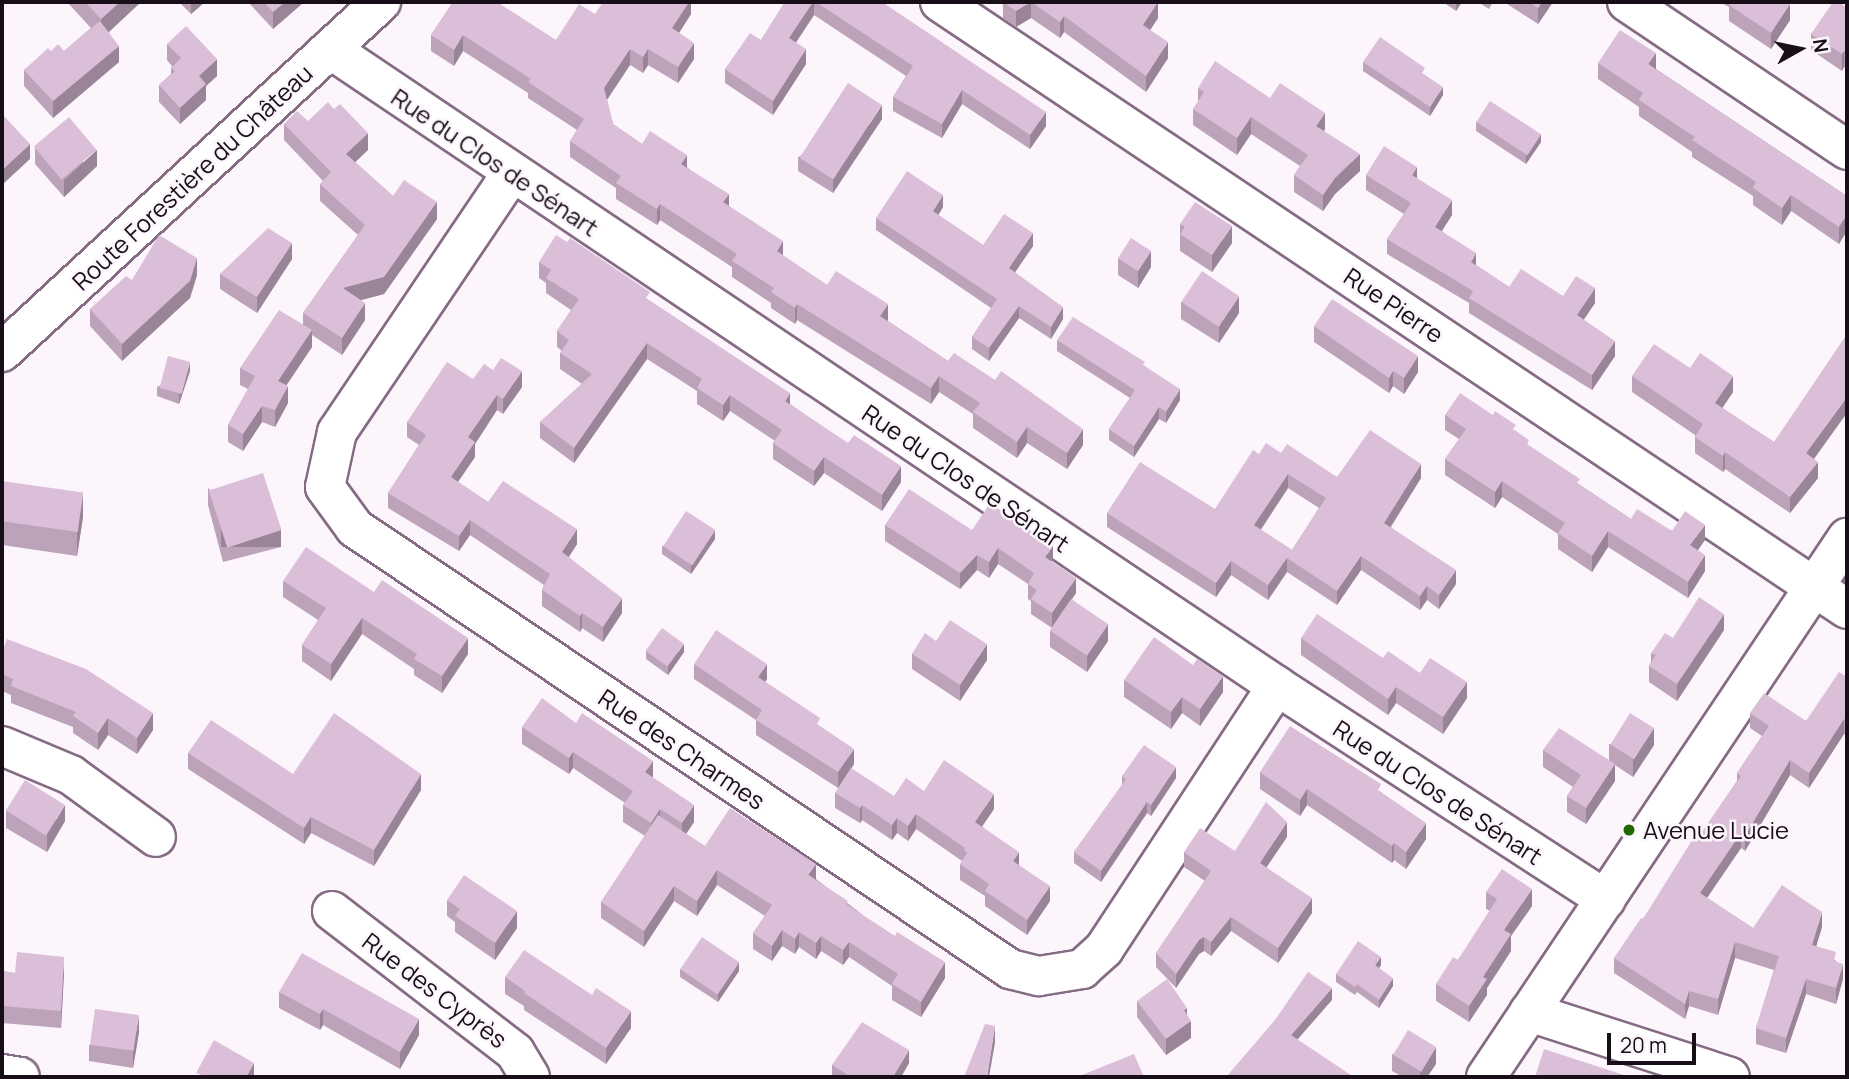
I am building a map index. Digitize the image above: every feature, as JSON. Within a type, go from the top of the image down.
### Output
[{"type":"street","name":"Route Forestière du Château","points":[[2,352],[381,2]]},
{"type":"street","name":"Rue Pierre","points":[[940,2],[1847,609]]},
{"type":"street","points":[[1627,2],[1847,150]]},
{"type":"street","name":"Rue du Clos de Sénart","points":[[330,49],[511,174],[1277,686],[1606,900]]},
{"type":"street","name":"Rue des Charmes","points":[[511,174],[337,432],[326,486],[355,528],[1010,970],[1039,976],[1082,969],[1104,949],[1277,686]]},
{"type":"street","points":[[1486,1077],[1847,538]]},
{"type":"street","points":[[2,746],[71,775],[156,837]]},
{"type":"street","name":"Rue des Cyprès","points":[[331,911],[515,1052],[530,1077]]},
{"type":"street","points":[[1529,1012],[1730,1077]]},
{"type":"street","points":[[2,1074],[20,1077]]},
{"type":"building","points":[[85,2],[120,2],[101,19]]},
{"type":"building","points":[[264,2],[285,2],[273,12]]},
{"type":"building","points":[[453,2],[497,2],[556,40],[579,4],[595,14],[603,2],[689,2],[672,28],[694,43],[678,67],[648,49],[643,57],[630,49],[604,88],[613,124],[642,144],[650,131],[687,155],[681,164],[729,194],[723,202],[783,241],[777,251],[827,285],[836,271],[888,304],[880,316],[948,361],[954,353],[995,380],[1001,371],[1083,429],[1067,453],[1027,427],[1017,442],[973,412],[980,403],[939,376],[931,388],[797,304],[795,308],[771,292],[774,288],[732,261],[737,254],[660,204],[657,209],[616,183],[621,176],[570,141],[584,119],[528,82],[531,79],[463,35],[454,50],[431,35]]},
{"type":"building","points":[[785,2],[813,2],[789,38],[806,49],[773,101],[725,69],[750,33],[761,40]]},
{"type":"building","points":[[816,2],[882,2],[1046,112],[1030,135],[962,90],[942,124],[893,97],[913,66]]},
{"type":"building","points":[[1003,2],[1031,2],[1016,11]]},
{"type":"building","points":[[1031,2],[1158,2],[1143,25],[1168,42],[1146,76],[1064,16],[1060,22]]},
{"type":"building","points":[[1529,2],[1542,2],[1538,8]]},
{"type":"building","points":[[1731,2],[1790,4],[1771,33],[1729,5]]},
{"type":"building","points":[[1833,2],[1839,2],[1847,8],[1847,53],[1844,51],[1842,54],[1811,34]]},
{"type":"building","points":[[100,21],[119,46],[53,101],[24,70],[48,48],[51,51],[58,44],[64,51]]},
{"type":"building","points":[[186,26],[217,59],[199,76],[206,84],[180,108],[159,85],[175,71],[171,68],[181,58],[167,44]]},
{"type":"building","points":[[1620,30],[1656,53],[1648,64],[1847,196],[1847,214],[1839,227],[1791,195],[1782,208],[1753,188],[1756,182],[1692,140],[1695,137],[1639,100],[1643,93],[1598,63]]},
{"type":"building","points":[[1380,37],[1425,68],[1422,73],[1443,87],[1430,107],[1363,62]]},
{"type":"building","points":[[1215,61],[1270,98],[1280,83],[1325,113],[1316,126],[1360,154],[1335,178],[1323,195],[1294,175],[1308,155],[1251,117],[1237,138],[1193,109],[1204,92],[1198,88]]},
{"type":"building","points":[[848,83],[882,105],[833,179],[800,158]]},
{"type":"building","points":[[1490,101],[1541,134],[1528,155],[1476,122]]},
{"type":"building","points":[[328,102],[334,109],[340,104],[368,133],[346,154],[393,196],[404,180],[437,202],[384,277],[343,288],[365,303],[342,338],[303,313],[365,225],[320,184],[331,172],[284,124],[297,111],[308,121]]},
{"type":"building","points":[[2,114],[30,144],[2,170]]},
{"type":"building","points":[[69,117],[97,150],[61,180],[34,147]]},
{"type":"building","points":[[1384,146],[1417,167],[1412,175],[1452,200],[1435,227],[1476,253],[1471,262],[1509,287],[1521,269],[1563,296],[1576,276],[1595,288],[1577,315],[1615,341],[1592,375],[1469,298],[1473,291],[1387,239],[1411,203],[1366,175]]},
{"type":"building","points":[[907,171],[943,195],[933,211],[983,245],[1004,214],[1033,233],[1009,268],[1063,307],[1051,327],[1019,306],[989,348],[972,337],[997,299],[876,218]]},
{"type":"building","points":[[1195,202],[1232,226],[1212,255],[1180,234],[1185,227],[1180,224]]},
{"type":"building","points":[[268,228],[292,243],[257,297],[220,274]]},
{"type":"building","points":[[159,235],[197,258],[190,281],[122,344],[90,309],[126,276],[132,280]]},
{"type":"building","points":[[556,235],[567,242],[570,238],[650,292],[646,298],[790,393],[785,401],[848,443],[854,435],[901,466],[882,495],[824,457],[814,471],[773,443],[782,430],[730,395],[723,405],[697,388],[702,379],[647,343],[574,448],[540,422],[592,374],[560,353],[569,340],[557,331],[579,299],[546,278],[551,270],[539,262]]},
{"type":"building","points":[[1131,238],[1151,251],[1138,271],[1118,258]]},
{"type":"building","points":[[1202,271],[1239,296],[1219,327],[1181,302]]},
{"type":"building","points":[[1332,299],[1418,356],[1404,378],[1393,371],[1389,378],[1314,326]]},
{"type":"building","points":[[279,310],[312,330],[278,381],[288,386],[275,410],[262,406],[243,434],[228,425],[255,376],[240,368]]},
{"type":"building","points":[[1073,317],[1145,362],[1143,365],[1180,389],[1166,412],[1159,407],[1134,446],[1109,429],[1135,390],[1057,340]]},
{"type":"building","points":[[1847,334],[1847,397],[1806,453],[1818,462],[1790,497],[1725,452],[1723,456],[1695,437],[1703,424],[1632,376],[1654,344],[1690,368],[1700,353],[1733,376],[1715,403],[1774,442]]},
{"type":"building","points":[[168,356],[190,362],[182,394],[159,388]]},
{"type":"building","points":[[501,358],[522,371],[503,399],[497,395],[468,437],[475,442],[451,477],[488,502],[503,481],[577,529],[562,552],[622,598],[603,627],[582,613],[580,616],[542,590],[550,574],[470,520],[459,536],[388,493],[426,435],[407,422],[447,362],[473,379],[484,364],[493,370]]},
{"type":"building","points":[[1460,393],[1493,415],[1495,411],[1516,425],[1513,429],[1529,440],[1527,444],[1580,479],[1577,483],[1631,519],[1637,509],[1672,531],[1685,511],[1705,525],[1690,545],[1705,555],[1688,582],[1608,531],[1592,556],[1558,533],[1565,523],[1502,481],[1495,492],[1445,459],[1466,429],[1445,415]]},
{"type":"building","points":[[1370,430],[1421,464],[1384,523],[1456,570],[1439,595],[1427,586],[1420,596],[1361,556],[1337,591],[1287,558],[1268,585],[1231,561],[1216,583],[1107,513],[1140,462],[1215,509],[1253,450],[1259,454],[1266,443],[1281,453],[1287,444],[1337,477]],"holes":[[[1288,474],[1326,498],[1292,550],[1254,525]]]},
{"type":"building","points":[[263,473],[282,530],[227,548],[209,491]]},
{"type":"building","points":[[2,481],[83,492],[78,532],[2,521]]},
{"type":"building","points":[[909,489],[972,530],[990,503],[1053,546],[1045,557],[1076,578],[1052,613],[1031,599],[1037,590],[1028,584],[1034,573],[998,548],[989,562],[977,555],[960,573],[885,525]]},
{"type":"building","points":[[686,511],[715,530],[692,565],[663,546]]},
{"type":"building","points":[[306,547],[374,592],[382,580],[468,638],[442,676],[414,659],[417,654],[362,618],[331,664],[302,645],[326,608],[283,581]]},
{"type":"building","points":[[1699,597],[1724,614],[1677,684],[1649,666],[1656,655],[1651,653],[1665,633],[1673,638]]},
{"type":"building","points":[[1071,599],[1108,624],[1087,656],[1050,631]]},
{"type":"building","points":[[1317,614],[1383,658],[1388,651],[1420,673],[1430,658],[1467,682],[1443,717],[1396,687],[1388,699],[1301,638]]},
{"type":"building","points":[[950,620],[987,644],[960,685],[912,654],[925,633],[936,641]]},
{"type":"building","points":[[662,628],[684,644],[667,667],[646,651]]},
{"type":"building","points":[[716,630],[767,664],[758,677],[820,718],[817,724],[854,749],[838,772],[756,720],[762,710],[694,664]]},
{"type":"building","points":[[1154,637],[1193,665],[1197,659],[1223,676],[1200,709],[1182,697],[1171,712],[1124,680]]},
{"type":"building","points":[[7,639],[86,669],[153,713],[137,738],[108,718],[98,733],[73,716],[76,712],[11,686],[13,679],[2,674],[2,652]]},
{"type":"building","points":[[1839,672],[1847,677],[1847,721],[1844,719],[1809,773],[1790,760],[1745,836],[1741,833],[1700,893],[1753,928],[1782,885],[1822,912],[1812,945],[1836,952],[1834,961],[1843,964],[1836,988],[1806,979],[1786,1038],[1756,1028],[1779,956],[1735,942],[1718,999],[1689,991],[1685,1004],[1614,958],[1641,918],[1643,919],[1699,829],[1703,831],[1741,776],[1737,773],[1769,726],[1750,713],[1764,693],[1806,721]]},
{"type":"building","points":[[542,698],[576,723],[582,713],[653,761],[645,772],[694,805],[682,823],[660,809],[651,823],[623,805],[633,791],[573,752],[569,758],[522,727]]},
{"type":"building","points":[[334,713],[421,774],[374,850],[311,817],[304,828],[188,753],[211,720],[293,774]]},
{"type":"building","points":[[1630,713],[1654,728],[1634,759],[1610,744]]},
{"type":"building","points":[[1290,726],[1381,784],[1378,790],[1426,823],[1406,852],[1394,843],[1392,846],[1307,789],[1300,800],[1260,772]]},
{"type":"building","points":[[1559,728],[1615,764],[1586,808],[1567,796],[1581,775],[1543,750]]},
{"type":"building","points":[[1144,745],[1176,767],[1151,805],[1147,802],[1101,871],[1074,852],[1126,779],[1122,776]]},
{"type":"building","points":[[944,760],[994,794],[975,822],[1019,852],[1013,861],[1050,886],[1027,920],[985,891],[989,884],[960,864],[967,853],[965,848],[916,814],[908,826],[897,818],[892,825],[862,805],[860,808],[835,793],[851,768],[894,796],[906,778],[924,791]]},
{"type":"building","points":[[25,780],[65,805],[46,835],[6,811]]},
{"type":"building","points":[[1266,802],[1287,822],[1260,863],[1312,898],[1278,948],[1231,917],[1211,942],[1204,937],[1199,940],[1176,974],[1156,953],[1211,871],[1184,852],[1200,828],[1235,851]]},
{"type":"building","points":[[730,808],[816,864],[808,875],[848,901],[846,904],[895,936],[897,932],[945,962],[921,1002],[892,984],[898,974],[849,942],[843,950],[821,936],[816,943],[799,932],[795,939],[782,930],[772,946],[753,933],[772,905],[717,870],[697,901],[674,886],[644,931],[601,902],[658,815],[705,846]]},
{"type":"building","points":[[1502,869],[1532,889],[1504,930],[1511,934],[1483,977],[1487,979],[1469,1006],[1436,984],[1453,957],[1458,960],[1497,899],[1486,892]]},
{"type":"building","points":[[464,875],[517,911],[495,943],[455,916],[460,909],[447,900]]},
{"type":"building","points":[[702,937],[739,962],[717,994],[680,969]]},
{"type":"building","points":[[1358,941],[1381,957],[1375,965],[1393,978],[1379,1000],[1357,984],[1355,987],[1336,974]]},
{"type":"building","points":[[524,950],[592,995],[596,988],[631,1011],[606,1048],[524,993],[525,991],[505,977]]},
{"type":"building","points":[[17,952],[64,957],[61,1011],[2,1006],[2,971],[15,973]]},
{"type":"building","points":[[302,953],[419,1019],[400,1052],[323,1009],[320,1014],[279,992]]},
{"type":"building","points":[[1308,972],[1332,988],[1291,1035],[1351,1075],[1226,1077],[1275,1020]]},
{"type":"building","points":[[1167,979],[1187,1008],[1184,1010],[1191,1021],[1166,1039],[1137,1001]]},
{"type":"building","points":[[95,1009],[139,1015],[134,1051],[90,1045]]},
{"type":"building","points":[[862,1022],[909,1050],[893,1077],[851,1077],[832,1065]]},
{"type":"building","points":[[985,1024],[995,1026],[987,1077],[964,1077]]},
{"type":"building","points":[[1408,1030],[1436,1047],[1421,1072],[1393,1055]]},
{"type":"building","points":[[214,1040],[254,1063],[246,1077],[205,1077],[196,1073]]},
{"type":"building","points":[[1544,1049],[1630,1077],[1535,1077]]},
{"type":"building","points":[[1134,1054],[1144,1077],[1077,1077]]},
{"type":"place","name":"Avenue Lucie","points":[[1629,830]]}]
